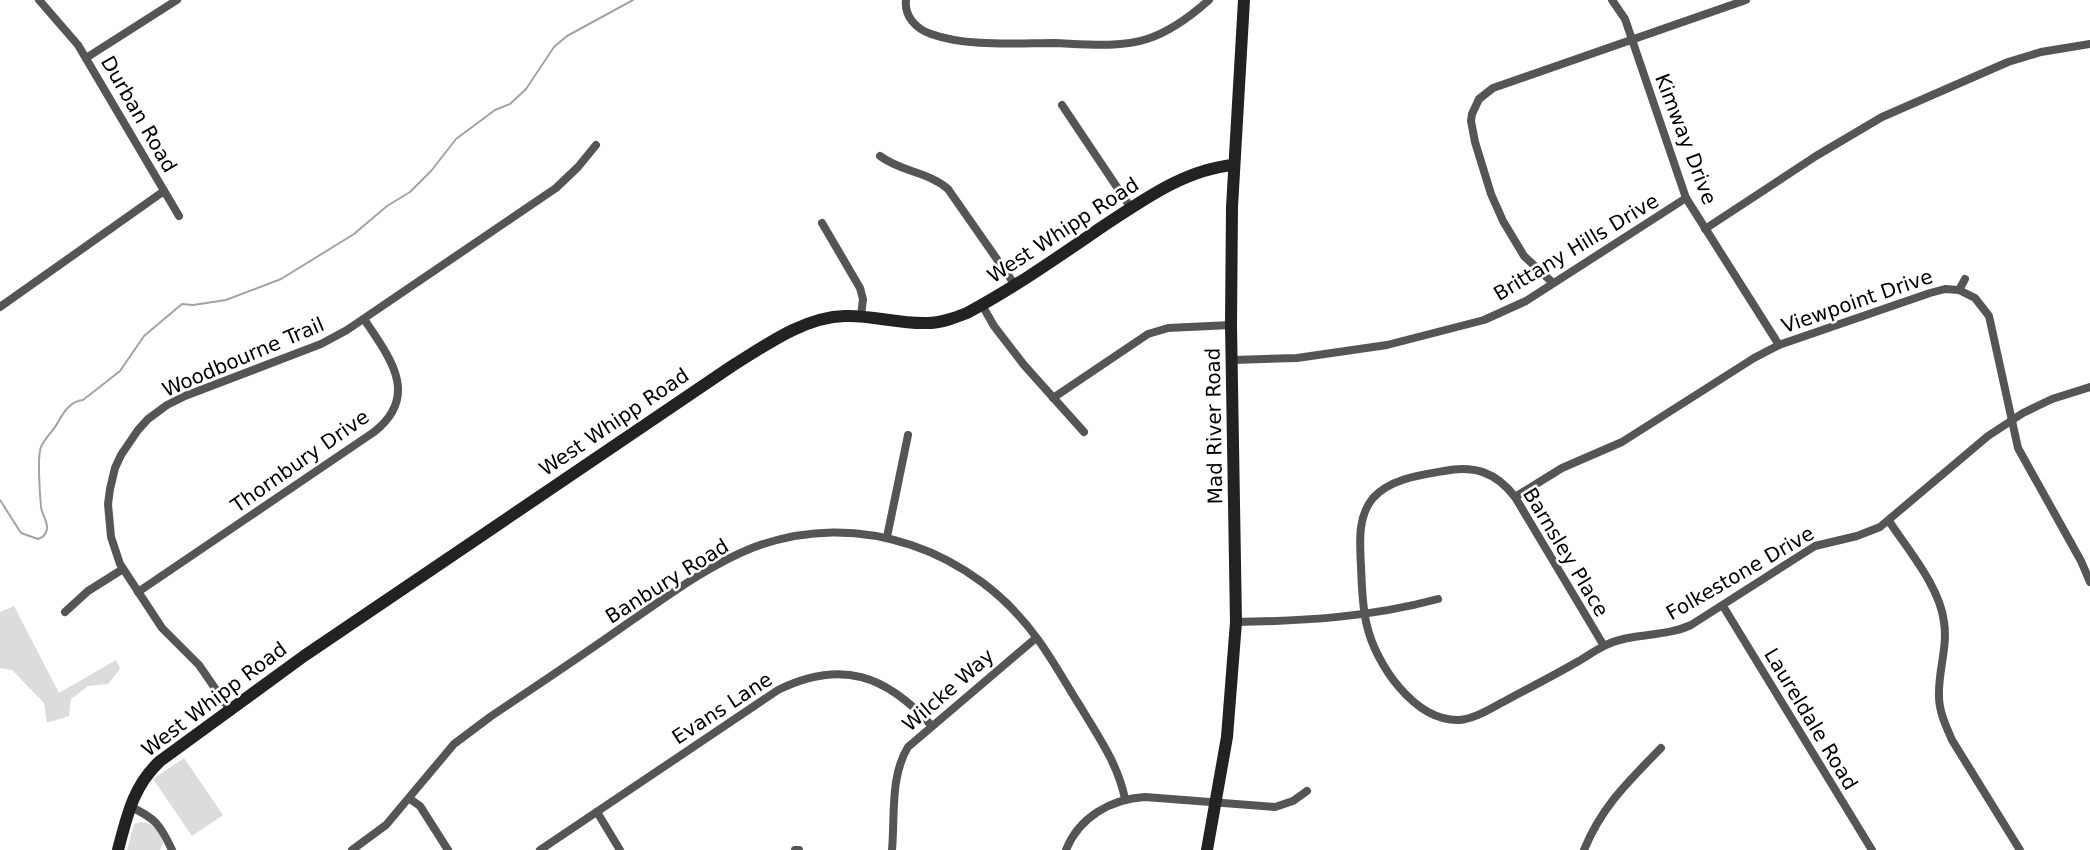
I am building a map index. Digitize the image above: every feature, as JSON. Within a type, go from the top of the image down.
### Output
[{"type":"street","points":[[39,0],[67,30],[86,58]]},
{"type":"street","name":"Durban Road","points":[[177,0],[86,58],[179,216]]},
{"type":"street","points":[[906,0],[908,14],[917,26],[931,34],[946,38],[991,42],[1089,44],[1145,40],[1181,21],[1209,0]]},
{"type":"street","name":"Mad River Road","points":[[1207,850],[1227,737],[1236,622],[1232,325],[1234,165],[1244,0]]},
{"type":"street","name":"Kimway Drive","points":[[1612,0],[1625,20],[1686,198],[1779,345]]},
{"type":"street","points":[[1553,283],[1524,256],[1495,205],[1472,129],[1472,114],[1479,99],[1493,88],[1746,0]]},
{"type":"street","points":[[1705,229],[1816,156],[1882,117],[2007,62],[2041,52],[2090,44]]},
{"type":"street","points":[[1062,105],[1131,208]]},
{"type":"street","name":"Woodbourne Trail","points":[[230,710],[205,673],[162,628],[123,569],[111,537],[108,504],[115,468],[128,442],[160,410],[185,396],[321,344],[364,319],[556,188],[578,167],[596,145]]},
{"type":"street","points":[[880,156],[898,168],[935,179],[948,189],[1015,285]]},
{"type":"street","name":"West Whipp Road","points":[[118,850],[129,806],[139,786],[151,770],[304,656],[732,366],[796,329],[817,320],[861,316],[927,323],[954,318],[982,305],[1015,285],[1131,208],[1170,186],[1212,168],[1234,165]]},
{"type":"street","points":[[2,303],[164,191]]},
{"type":"street","name":"Brittany Hills Drive","points":[[1233,360],[1297,358],[1387,345],[1436,334],[1494,316],[1515,307],[1686,198]]},
{"type":"street","points":[[822,223],[860,288],[863,299],[861,316]]},
{"type":"street","points":[[1959,290],[1965,279]]},
{"type":"street","name":"Viewpoint Drive","points":[[1515,497],[1562,468],[1622,442],[1754,358],[1779,345],[1930,293],[1945,289],[1959,290],[1975,298],[1989,316],[2015,436],[2025,462],[2081,561],[2090,582]]},
{"type":"street","points":[[982,305],[994,326],[1023,365],[1084,432]]},
{"type":"street","name":"Thornbury Drive","points":[[138,592],[374,432],[388,419],[398,397],[398,381],[390,358],[364,319]]},
{"type":"street","points":[[1053,398],[1148,334],[1168,328],[1232,325]]},
{"type":"street","name":"Folkestone Drive","points":[[1463,468],[1431,473],[1381,490],[1367,507],[1361,522],[1360,541],[1365,613],[1373,645],[1380,661],[1390,677],[1421,707],[1448,719],[1459,720],[1479,715],[1604,646],[1633,637],[1679,631],[1723,606],[1815,546],[1857,536],[1880,527],[1968,452],[2013,420],[2052,399],[2090,387]]},
{"type":"street","points":[[887,537],[908,435]]},
{"type":"street","name":"Barnsley Place","points":[[1463,468],[1478,469],[1489,474],[1502,482],[1515,497],[1604,646]]},
{"type":"street","points":[[1889,521],[1933,588],[1943,612],[1946,635],[1939,697],[1944,723],[1952,740],[2020,850]]},
{"type":"street","name":"Banbury Road","points":[[352,850],[386,825],[410,799],[443,756],[466,734],[720,562],[765,544],[797,536],[837,533],[887,537],[942,556],[978,578],[1011,607],[1036,638],[1107,751],[1121,778],[1125,799]]},
{"type":"street","points":[[65,612],[88,591],[123,569]]},
{"type":"street","points":[[1236,622],[1317,620],[1410,606],[1438,599]]},
{"type":"street","name":"Laureldale Road","points":[[1723,606],[1872,850]]},
{"type":"street","name":"Wilcke Way","points":[[891,850],[899,764],[908,747],[931,725],[1036,638]]},
{"type":"street","name":"Evans Lane","points":[[540,850],[778,690],[812,677],[844,675],[868,679],[884,685],[904,698],[931,725]]},
{"type":"street","points":[[1584,850],[1593,829],[1607,807],[1661,748]]},
{"type":"street","points":[[1066,850],[1077,830],[1089,817],[1125,799],[1144,797],[1275,807],[1293,801],[1307,791]]},
{"type":"street","points":[[410,799],[420,806],[447,850]]},
{"type":"street","points":[[129,806],[159,824],[172,850]]},
{"type":"street","points":[[597,812],[620,850]]},
{"type":"shaded area","points":[[14,606],[59,693],[116,660],[120,669],[108,684],[88,686],[71,699],[69,716],[47,723],[44,703],[12,670],[0,668],[0,612]]},
{"type":"shaded area","points":[[184,758],[223,815],[192,836],[153,779]]},
{"type":"shaded area","points":[[141,822],[153,826],[158,831],[163,843],[160,850],[127,850],[134,824]]},
{"type":"waterway","points":[[0,500],[21,533],[38,539],[43,537],[47,526],[41,507],[39,458],[42,444],[71,405],[83,400],[120,371],[144,336],[182,304],[193,305],[226,300],[281,279],[354,234],[387,206],[410,192],[431,171],[456,139],[495,110],[510,104],[526,89],[554,47],[567,36],[633,0]]}]
